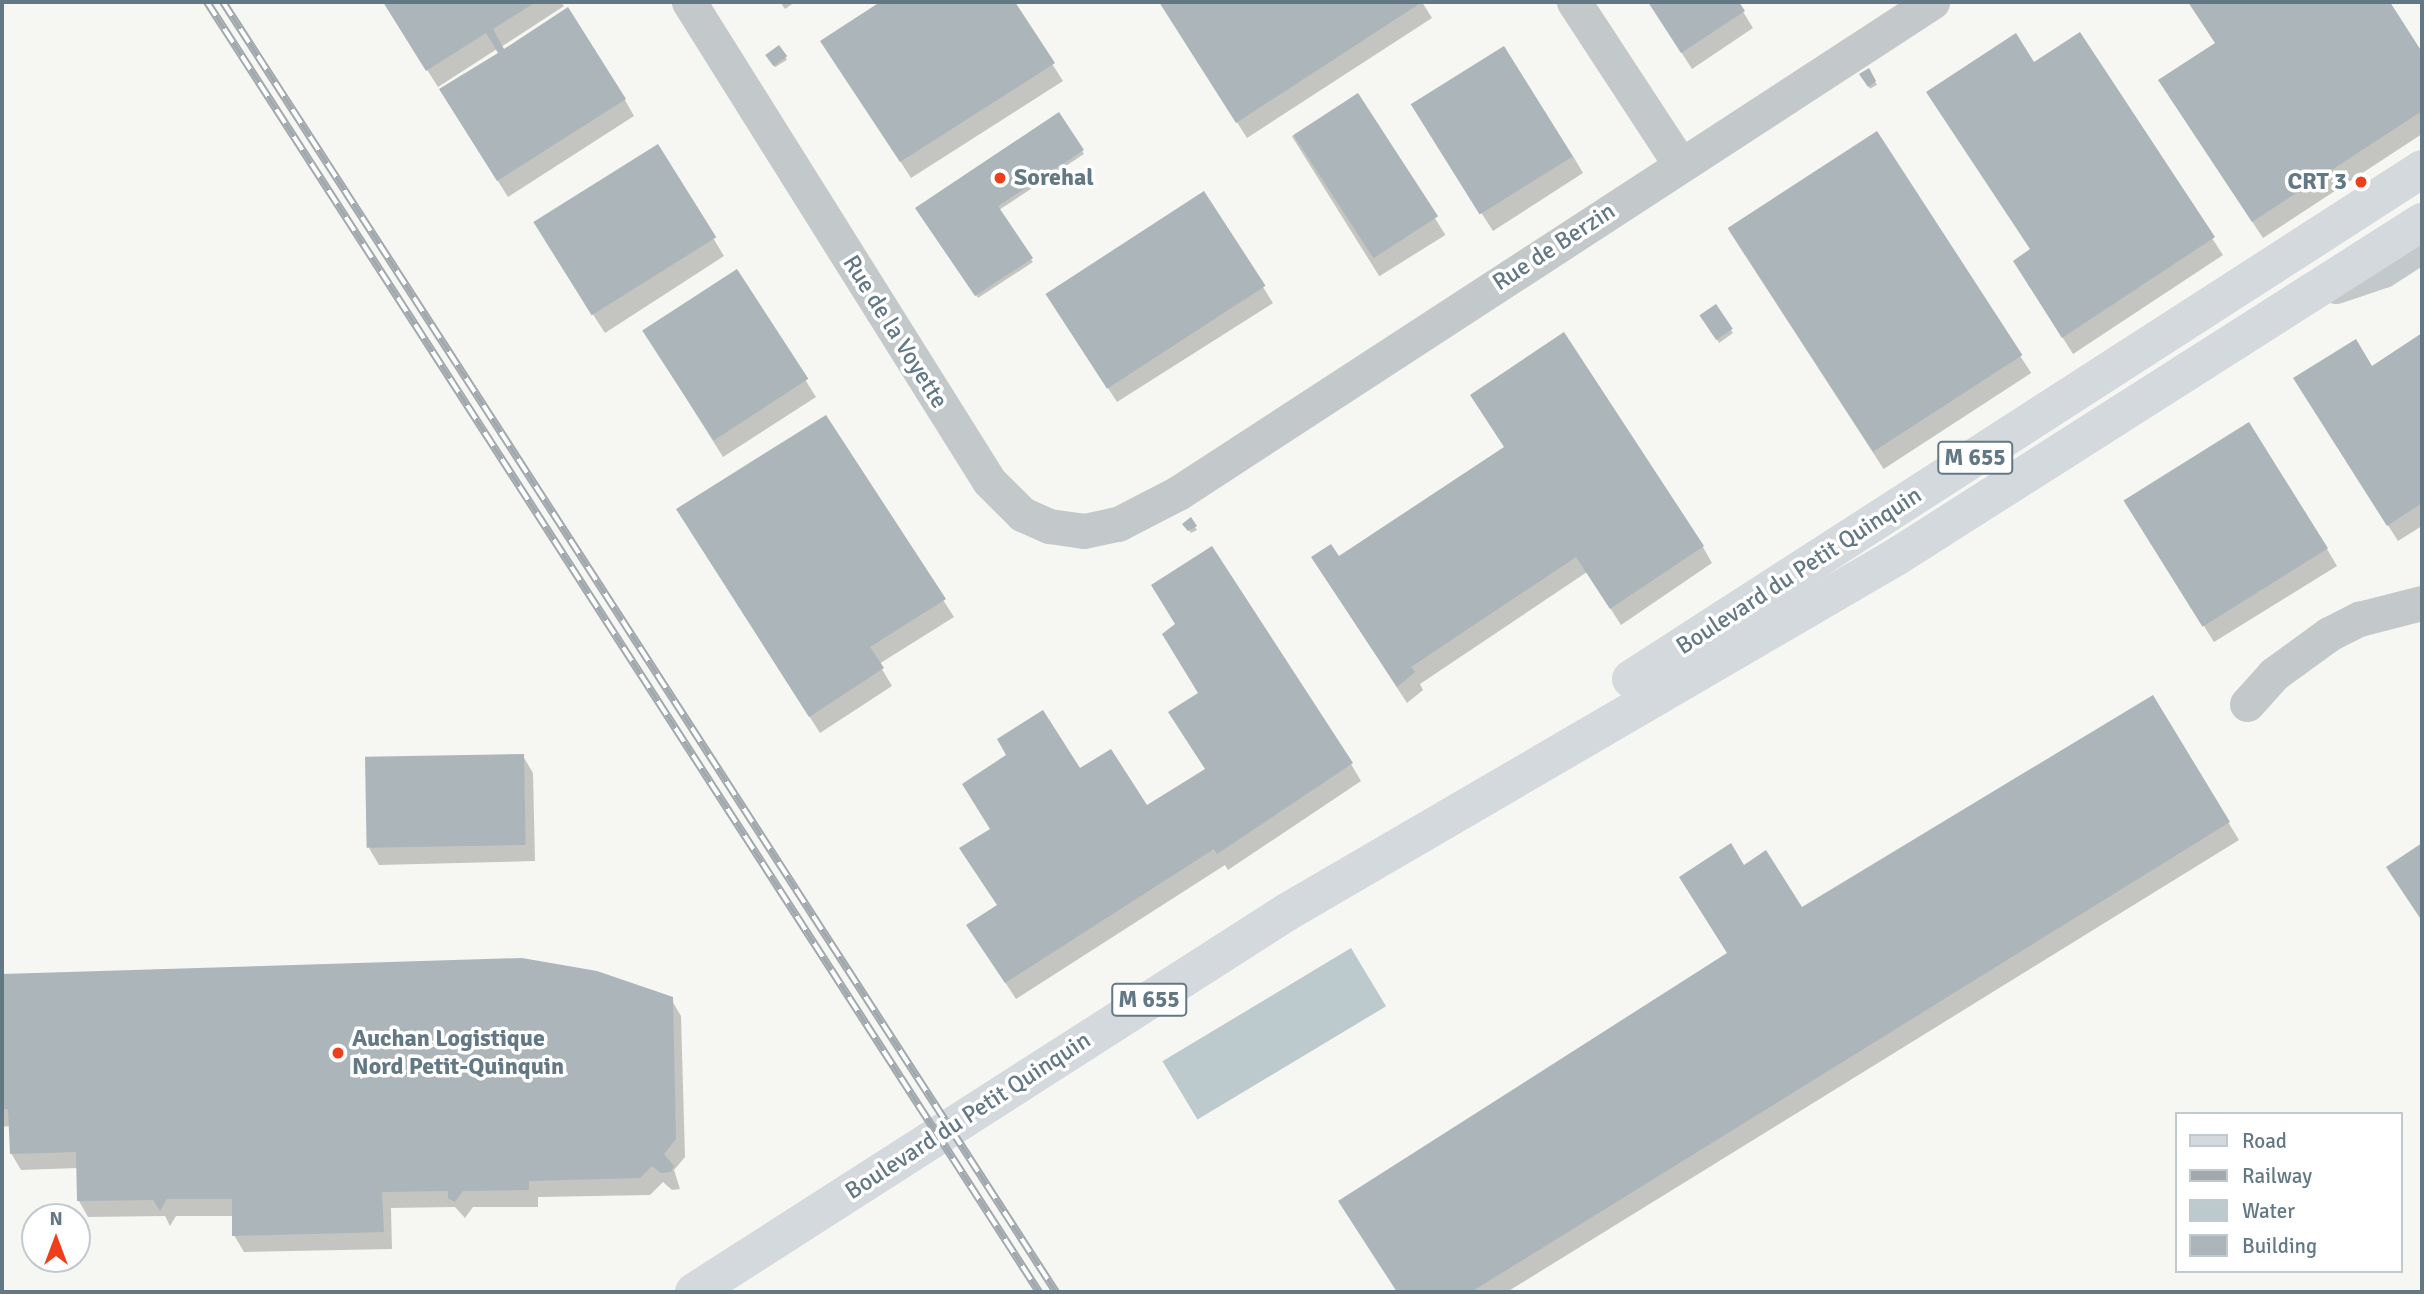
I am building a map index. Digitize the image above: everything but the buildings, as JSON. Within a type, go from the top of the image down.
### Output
[{"type":"main road","name":"Boulevard du Petit Quinquin","points":[[683,1292],[708,1284],[1287,912],[1527,746],[2422,169]]},
{"type":"main road","name":"Boulevard du Petit Quinquin","points":[[1287,912],[1895,557],[2422,222]]},
{"type":"street","name":"Rue de la Voyette","points":[[689,2],[989,481],[1014,506],[1049,526],[1084,531],[1118,524],[1178,494]]},
{"type":"street","points":[[1574,2],[1679,164]]},
{"type":"street","name":"Rue de Berzin","points":[[1178,494],[1679,164],[1932,2]]},
{"type":"street","points":[[2309,295],[2384,271],[2422,245]]},
{"type":"street","points":[[2248,704],[2274,674],[2329,634],[2359,619],[2422,603]]},
{"type":"water","points":[[1351,948],[1386,1006],[1197,1120],[1162,1061]]},
{"type":"railway","points":[[207,2],[1039,1292]]},
{"type":"railway","points":[[223,2],[1056,1292]]},
{"type":"place","name":"Sorehal","points":[[1000,178]]},
{"type":"place","name":"CRT 3","points":[[2361,182]]},
{"type":"place","name":"Auchan Logistique Nord Petit-Quinquin","points":[[338,1053]]}]
